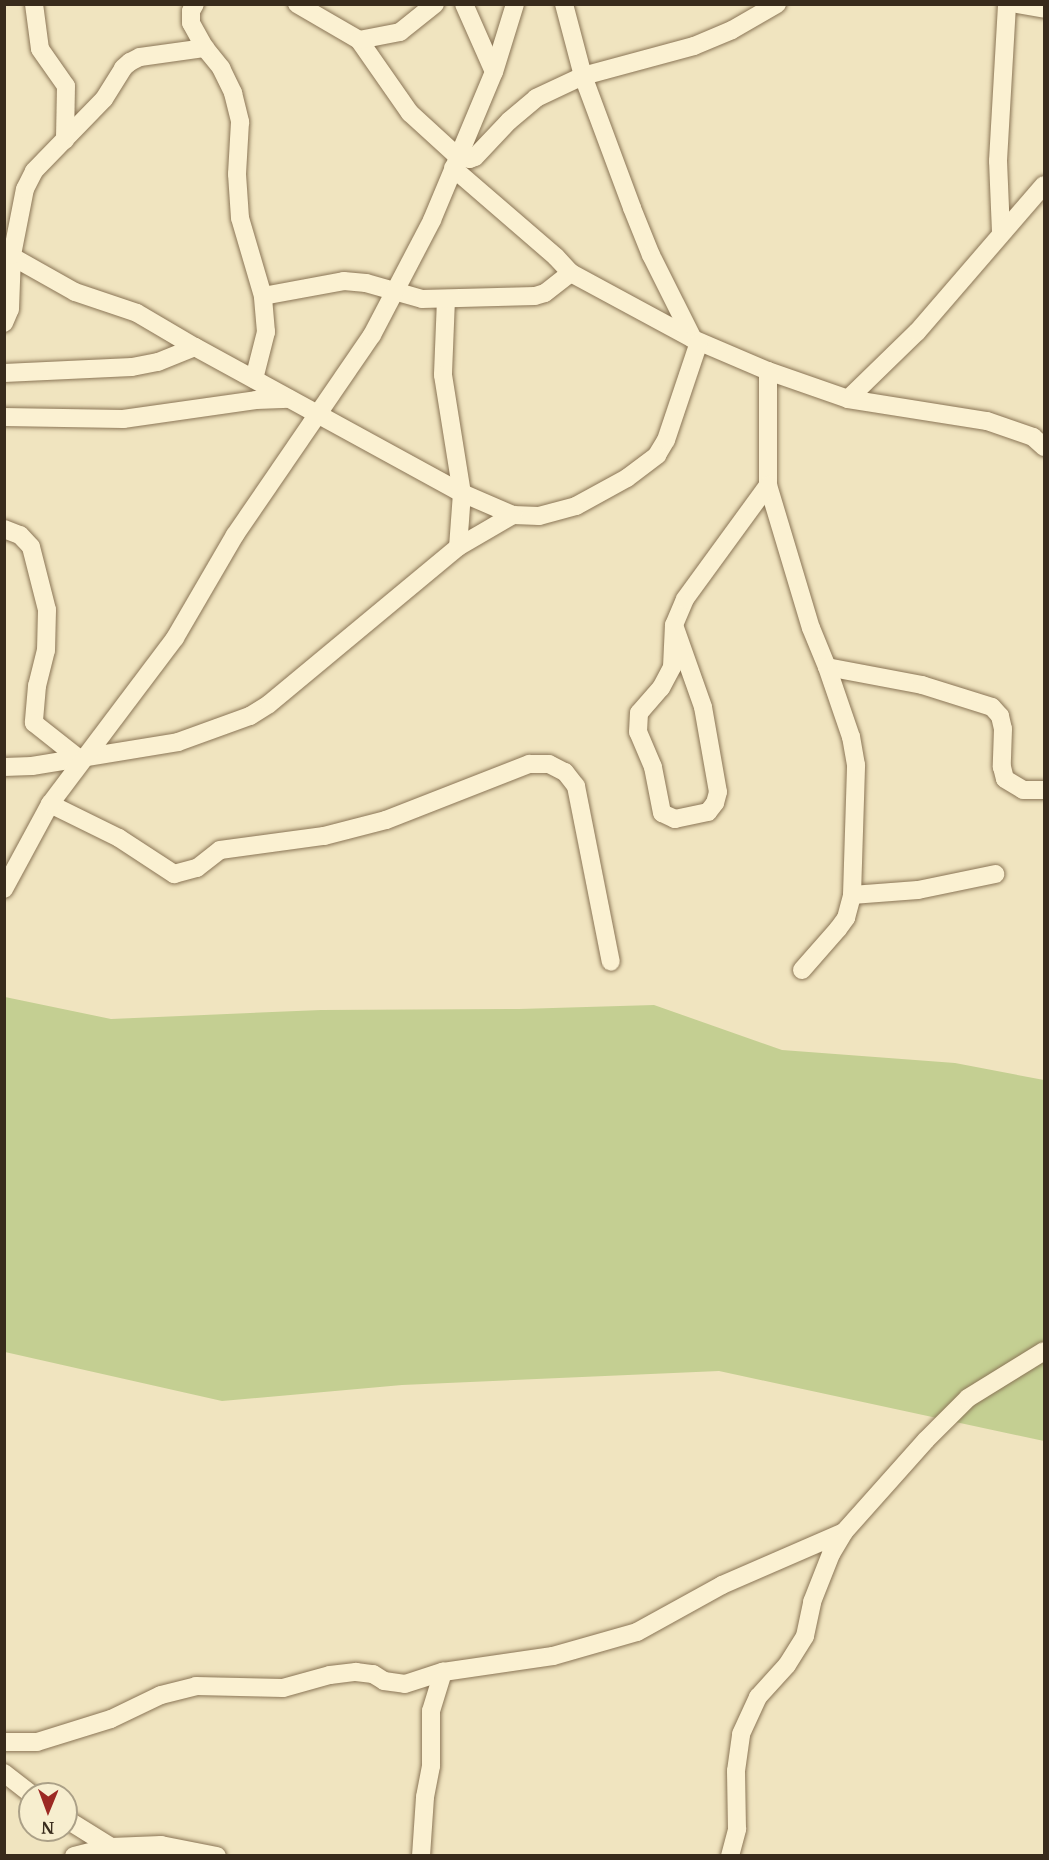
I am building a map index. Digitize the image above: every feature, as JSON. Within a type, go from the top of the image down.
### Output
[{"type":"street","points":[[34,4],[37,41],[40,49],[66,86],[65,140]]},
{"type":"street","points":[[195,4],[191,11],[191,23],[205,48],[221,68],[233,93],[240,122],[237,174],[240,218],[263,296],[266,333],[254,379]]},
{"type":"street","points":[[297,4],[359,40],[396,96],[455,162],[571,273],[696,340],[768,371],[848,399],[987,421],[1033,437],[1044,447]]},
{"type":"street","points":[[359,40],[400,32],[435,4]]},
{"type":"street","points":[[464,4],[494,72]]},
{"type":"street","points":[[4,889],[50,804],[80,756],[174,638],[235,536],[372,335],[432,220],[494,72],[514,4]]},
{"type":"street","points":[[8,253],[75,292],[137,313],[462,493],[513,514],[539,516],[576,506],[627,477],[657,455],[666,440],[696,340],[647,246],[583,76],[564,4]]},
{"type":"street","points":[[455,162],[475,157],[509,121],[536,98],[583,76],[694,46],[732,30],[777,4]]},
{"type":"street","points":[[1001,232],[998,161],[1007,4]]},
{"type":"street","points":[[1017,4],[1044,9]]},
{"type":"street","points":[[4,323],[10,309],[8,253],[28,179],[104,99],[123,68],[140,57],[205,48]]},
{"type":"street","points":[[848,399],[917,332],[1001,232],[1043,195]]},
{"type":"street","points":[[263,296],[344,281],[366,283],[422,299],[535,296],[545,292],[571,273]]},
{"type":"street","points":[[446,299],[443,375],[462,493],[458,547]]},
{"type":"street","points":[[4,373],[132,367],[158,362],[195,347]]},
{"type":"street","points":[[768,371],[768,484],[811,628],[851,737],[855,765],[852,895],[846,918],[802,970]]},
{"type":"street","points":[[4,417],[123,419],[256,400],[290,399]]},
{"type":"street","points":[[674,626],[703,707],[718,792],[716,803],[708,812],[675,819],[662,813],[653,767],[636,724],[639,713],[661,688],[672,667],[674,626],[685,599],[768,484]]},
{"type":"street","points":[[4,767],[32,766],[80,756],[178,742],[250,716],[269,704],[458,547],[513,514]]},
{"type":"street","points":[[4,529],[20,535],[31,547],[46,610],[46,650],[37,686],[34,723],[80,756]]},
{"type":"street","points":[[827,667],[922,685],[992,707],[1000,716],[1003,729],[1002,767],[1005,778],[1023,790],[1044,790]]},
{"type":"street","points":[[50,804],[119,838],[174,874],[186,873],[197,868],[220,850],[324,836],[386,820],[529,764],[549,764],[565,772],[576,786],[611,962]]},
{"type":"street","points":[[852,895],[918,890],[995,874]]},
{"type":"street","points":[[730,1856],[737,1829],[736,1771],[741,1734],[758,1697],[787,1665],[805,1636],[812,1602],[831,1554],[844,1532],[926,1440],[968,1398],[1044,1351]]},
{"type":"street","points":[[4,1742],[37,1742],[111,1719],[161,1695],[196,1686],[283,1688],[330,1675],[356,1672],[373,1674],[384,1681],[405,1684],[443,1672],[554,1656],[637,1632],[722,1585],[844,1532]]},
{"type":"street","points":[[421,1856],[425,1797],[431,1766],[431,1711],[443,1672]]},
{"type":"street","points":[[4,1773],[18,1784]]},
{"type":"street","points":[[78,1826],[111,1847]]},
{"type":"street","points":[[74,1856],[111,1847],[161,1845],[217,1856]]},
{"type":"green space","points":[[5,997],[111,1019],[321,1010],[519,1009],[654,1005],[782,1050],[955,1063],[1044,1080],[1044,1441],[719,1371],[402,1385],[222,1401],[5,1352]]}]
